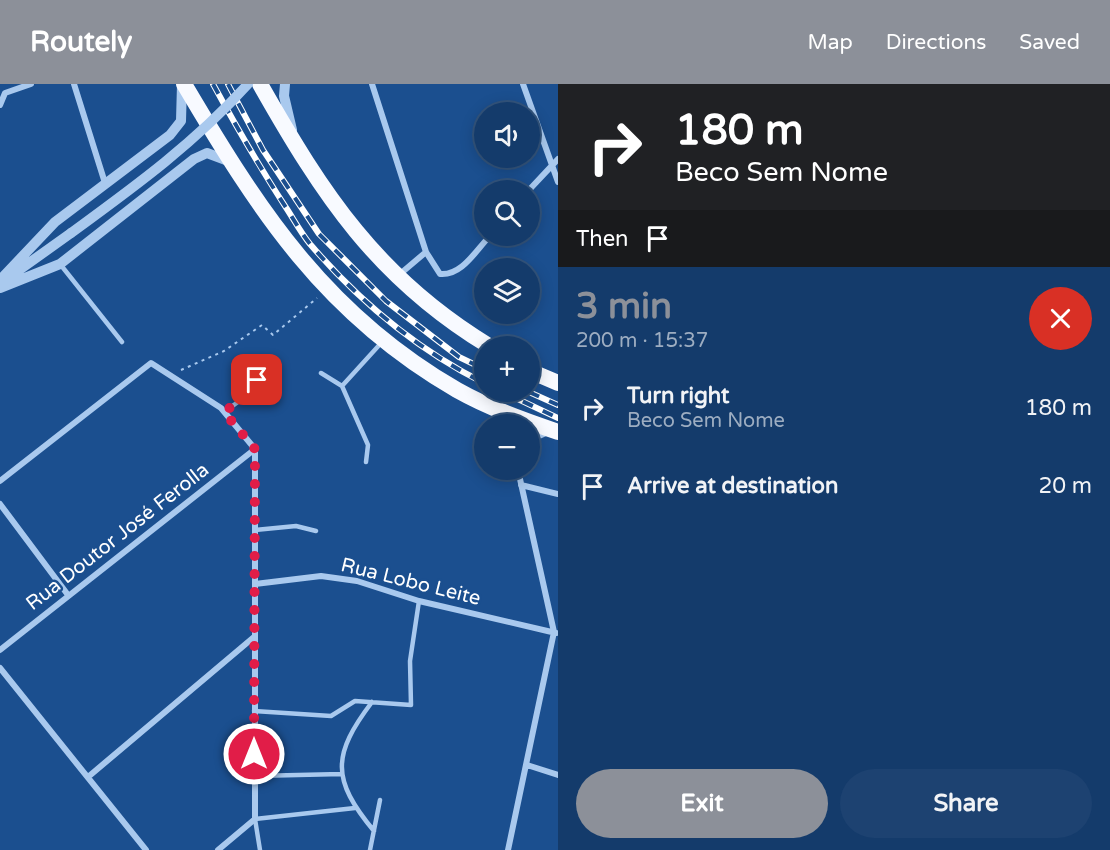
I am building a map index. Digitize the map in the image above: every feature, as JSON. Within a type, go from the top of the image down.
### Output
[{"type":"highway","points":[[183,84],[231,162],[296,255],[328,289],[362,324],[414,363],[497,414]]},
{"type":"highway","points":[[260,84],[334,206],[373,253],[423,300],[475,336]]},
{"type":"highway","points":[[540,375],[558,382]]},
{"type":"highway","points":[[540,427],[556,431]]},
{"type":"street","points":[[0,105],[5,93],[30,84]]},
{"type":"street","points":[[74,84],[105,183]]},
{"type":"street","points":[[0,284],[55,222],[170,135],[181,121],[183,84]]},
{"type":"street","points":[[0,284],[156,170],[218,118],[248,84]]},
{"type":"street","points":[[285,84],[285,96],[295,145]]},
{"type":"street","points":[[372,84],[426,252],[440,274],[460,269],[481,246]]},
{"type":"street","points":[[523,84],[558,182]]},
{"type":"street","points":[[0,284],[60,264],[194,159],[207,153],[231,162]]},
{"type":"street","points":[[539,180],[558,159]]},
{"type":"street","points":[[398,277],[426,252]]},
{"type":"street","points":[[0,481],[151,363],[224,412],[255,449],[255,819],[218,850]]},
{"type":"street","points":[[540,437],[556,431]]},
{"type":"street","name":"Rua Doutor José Ferolla","points":[[0,650],[255,449]]},
{"type":"street","points":[[508,850],[556,633],[520,480]]},
{"type":"street","points":[[521,485],[558,494]]},
{"type":"street","points":[[0,504],[68,596]]},
{"type":"street","name":"Rua Lobo Leite","points":[[255,584],[321,576],[357,581],[419,601],[556,633]]},
{"type":"street","points":[[88,777],[254,637]]},
{"type":"street","points":[[0,668],[146,850]]},
{"type":"street","points":[[527,765],[558,774]]},
{"type":"lane","points":[[60,264],[122,342]]},
{"type":"lane","points":[[342,386],[384,340]]},
{"type":"lane","points":[[224,412],[252,392],[261,368]]},
{"type":"lane","points":[[321,373],[342,386],[368,444],[366,462]]},
{"type":"lane","points":[[255,530],[296,526],[316,531]]},
{"type":"lane","points":[[254,711],[332,716],[355,701],[411,705],[410,661],[419,601]]},
{"type":"lane","points":[[372,702],[350,731],[342,752],[342,774],[355,808],[374,831]]},
{"type":"lane","points":[[254,776],[342,774]]},
{"type":"lane","points":[[370,850],[380,800]]},
{"type":"lane","points":[[260,850],[255,819],[355,808]]},
{"type":"path","points":[[170,375],[224,351],[262,325],[273,335],[328,289]]},
{"type":"railway","points":[[213,84],[257,161],[310,244],[369,304],[413,340],[474,378]]},
{"type":"railway","points":[[228,84],[263,150],[319,234],[386,301],[459,357],[474,364]]},
{"type":"railway","points":[[540,397],[558,405]]},
{"type":"railway","points":[[524,402],[558,418]]},
{"type":"route","points":[[254,754],[255,449],[224,412],[252,392],[257,380]]}]
